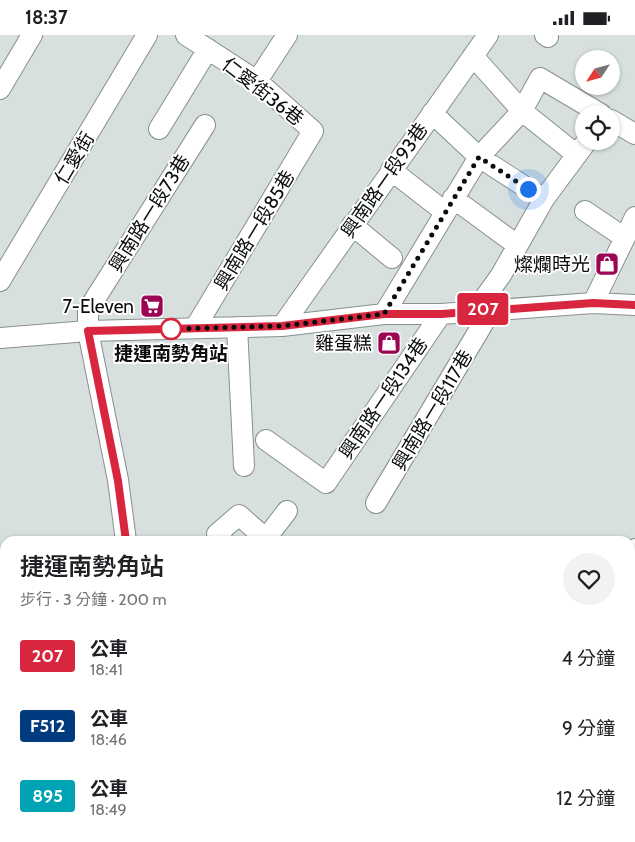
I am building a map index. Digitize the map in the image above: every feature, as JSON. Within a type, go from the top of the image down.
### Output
[{"type":"street","points":[[0,89],[32,35]]},
{"type":"street","name":"仁愛街","points":[[0,281],[147,35]]},
{"type":"street","points":[[257,81],[287,35]]},
{"type":"street","name":"興南路一段93巷","points":[[282,326],[488,35]]},
{"type":"street","points":[[159,129],[200,41]]},
{"type":"street","name":"仁愛街36巷","points":[[200,41],[257,81],[313,131]]},
{"type":"street","points":[[473,56],[522,111],[575,144]]},
{"type":"street","points":[[384,314],[479,157],[522,111],[540,78],[586,105]]},
{"type":"street","points":[[432,113],[479,157],[544,199]]},
{"type":"street","name":"興南路一段73巷","points":[[125,536],[118,481],[88,331],[88,309],[205,125]]},
{"type":"street","points":[[620,125],[635,134]]},
{"type":"street","name":"興南路一段85巷","points":[[195,328],[313,131]]},
{"type":"street","points":[[476,310],[501,275],[544,199],[581,150]]},
{"type":"street","points":[[391,170],[517,245]]},
{"type":"street","points":[[584,211],[625,238]]},
{"type":"street","points":[[593,303],[635,217]]},
{"type":"street","points":[[352,225],[392,258]]},
{"type":"street","points":[[0,338],[88,331],[282,326],[384,314],[441,314],[593,303],[635,305]]},
{"type":"street","name":"興南路一段117巷","points":[[376,503],[484,321],[476,310]]},
{"type":"street","name":"興南路一段134巷","points":[[266,441],[326,483],[441,314]]},
{"type":"street","points":[[236,327],[244,466]]},
{"type":"street","points":[[219,536],[217,534],[241,508],[262,536]]},
{"type":"street","points":[[268,536],[287,511]]},
{"type":"bus line","name":"207","points":[[125,536],[118,481],[88,331],[282,326],[384,314],[441,314],[593,303],[635,305]]},
{"type":"place","name":"燦爛時光","points":[[607,264]]},
{"type":"place","name":"7-Eleven","points":[[152,306]]},
{"type":"place","name":"捷運南勢角站","points":[[171,329]]},
{"type":"place","name":"雞蛋糕","points":[[389,343]]},
{"type":"route","points":[[171,329],[282,326],[384,314],[479,157],[528,189]]}]
